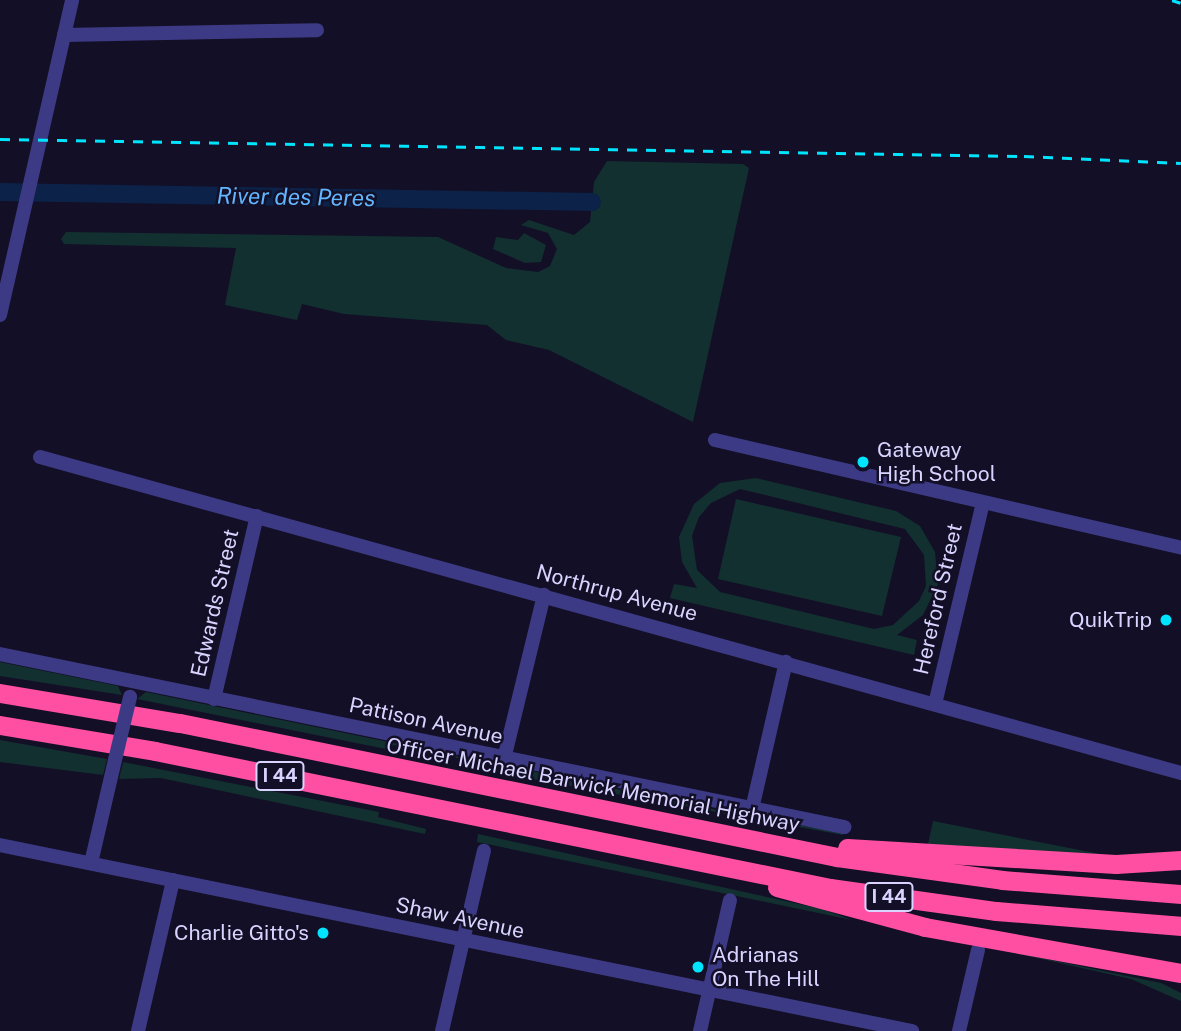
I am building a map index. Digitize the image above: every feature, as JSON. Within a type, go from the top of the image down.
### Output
[{"type":"highway","name":"Officer Michael Barwick Memorial Highway","points":[[0,693],[180,723],[777,846],[988,878],[1181,894]]},
{"type":"highway","name":"I 44","points":[[0,724],[169,754],[749,872],[951,906],[1181,926]]},
{"type":"highway","points":[[777,846],[982,853],[1116,864],[1181,860]]},
{"type":"highway","points":[[749,872],[785,891],[907,923],[1181,973]]},
{"type":"highway","points":[[1141,964],[1181,988]]},
{"type":"street","points":[[0,316],[72,0]]},
{"type":"street","points":[[64,35],[317,30]]},
{"type":"street","points":[[715,440],[1181,548]]},
{"type":"street","name":"Northrup Avenue","points":[[40,457],[1181,773]]},
{"type":"street","name":"Hereford Street","points":[[935,704],[982,503]]},
{"type":"street","name":"Edwards Street","points":[[214,699],[257,516]]},
{"type":"street","points":[[504,759],[544,595]]},
{"type":"street","name":"Pattison Avenue","points":[[0,654],[132,690],[214,699],[844,827]]},
{"type":"street","points":[[752,809],[786,662]]},
{"type":"street","points":[[91,863],[132,690]]},
{"type":"street","name":"Shaw Avenue","points":[[0,845],[912,1031]]},
{"type":"street","points":[[442,1031],[484,851]]},
{"type":"street","points":[[138,1031],[173,880]]},
{"type":"street","points":[[700,1031],[730,900]]},
{"type":"street","points":[[959,1031],[978,950]]},
{"type":"green space","points":[[607,161],[743,164],[749,168],[693,422],[549,350],[506,340],[487,325],[344,314],[302,304],[297,320],[225,305],[236,248],[64,244],[61,239],[66,232],[438,237],[506,268],[538,272],[550,266],[557,249],[548,233],[521,225],[529,220],[574,235],[590,222],[594,182]]},
{"type":"green space","points":[[524,233],[546,245],[541,262],[525,263],[493,249],[496,237],[518,240]]},
{"type":"green space","points":[[756,478],[896,511],[920,526],[935,552],[938,584],[923,615],[897,635],[917,640],[914,655],[670,598],[674,584],[697,588],[682,562],[679,537],[694,504],[720,483]],"holes":[[[740,489],[905,529],[924,555],[926,586],[919,601],[893,625],[874,629],[720,592],[697,570],[692,536],[699,517],[711,503]]]},
{"type":"green space","points":[[736,499],[901,537],[882,616],[718,579]]},
{"type":"green space","points":[[0,662],[118,686],[122,695],[0,676]]},
{"type":"green space","points":[[146,692],[510,767],[509,769],[393,745],[391,750],[137,699]]},
{"type":"green space","points":[[0,740],[107,759],[103,775],[0,762]]},
{"type":"green space","points":[[123,762],[379,812],[378,817],[426,829],[425,834],[161,778],[119,779]]},
{"type":"green space","points":[[512,767],[746,816],[843,833],[843,835],[511,775]]},
{"type":"green space","points":[[933,821],[1110,856],[928,844]]},
{"type":"green space","points":[[478,834],[822,909],[852,920],[477,842]]},
{"type":"green space","points":[[983,946],[1161,983],[1181,993],[1181,1001],[1131,979]]},
{"type":"waterway","name":"River des Peres","points":[[0,192],[592,202]]},
{"type":"railway","points":[[1172,0],[1181,3]]},
{"type":"railway","points":[[0,139],[1024,156],[1181,163]]},
{"type":"place","name":"Gateway High School","points":[[863,462]]},
{"type":"place","name":"QuikTrip","points":[[1166,620]]},
{"type":"place","name":"Charlie Gitto's","points":[[323,933]]},
{"type":"place","name":"Adrianas On The Hill","points":[[698,967]]}]
